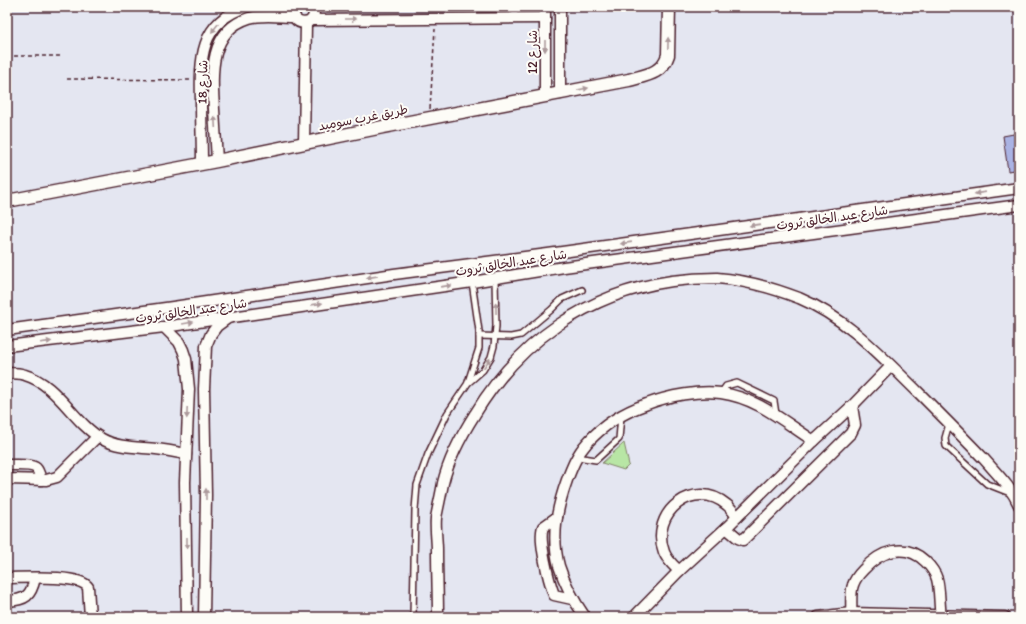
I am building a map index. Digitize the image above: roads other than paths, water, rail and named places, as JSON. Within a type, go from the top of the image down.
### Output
[{"type":"street","name":"شارع 18","points":[[202,163],[200,80],[202,57],[206,40],[214,27],[224,17],[235,10],[246,7]]},
{"type":"street","points":[[304,143],[309,21],[314,14],[312,7]]},
{"type":"street","name":"شارع 12","points":[[545,7],[545,96]]},
{"type":"street","points":[[560,7],[560,94]]},
{"type":"street","name":"طريق غرب سوميد","points":[[7,201],[629,80],[654,72],[662,68],[666,62],[668,55],[669,7]]},
{"type":"street","name":"شارع 18","points":[[218,161],[212,80],[216,49],[232,26],[240,21],[251,18],[296,12]]},
{"type":"street","points":[[296,12],[301,22],[545,18]]},
{"type":"street","name":"شارع عبد الخالق ثروت","points":[[7,330],[394,274],[556,253],[1019,188]]},
{"type":"street","name":"شارع عبد الخالق ثروت","points":[[7,346],[164,327],[564,267],[1019,205]]},
{"type":"street","points":[[394,274],[397,292]]},
{"type":"street","points":[[438,617],[436,519],[444,481],[457,443],[486,396],[526,351],[551,329],[591,306],[624,292],[648,285],[687,279],[716,278],[751,283],[801,299],[851,328],[950,423],[1015,495],[1019,505]]},
{"type":"street","points":[[204,617],[206,495],[204,389],[206,346],[211,334],[217,326],[229,317]]},
{"type":"street","points":[[164,327],[179,342],[183,350],[186,359],[189,389],[186,454],[187,617]]},
{"type":"street","points":[[634,617],[679,571],[726,528],[814,441],[852,406],[891,366]]},
{"type":"street","points":[[7,373],[25,374],[36,380],[49,389],[104,440],[122,446],[157,449],[186,454]]},
{"type":"street","points":[[189,389],[204,389]]},
{"type":"street","points":[[585,617],[572,598],[559,566],[555,538],[557,517],[559,504],[577,457],[586,443],[609,423],[633,409],[661,398],[691,393],[721,393],[759,405],[776,414],[788,424],[814,441]]},
{"type":"street","points":[[726,528],[738,538],[743,540],[851,433],[855,425],[852,406]]},
{"type":"street","points":[[7,480],[41,480],[57,476],[98,436]]},
{"type":"street","points":[[7,465],[35,467],[41,480]]},
{"type":"street","points":[[679,571],[668,559],[662,543],[661,532],[665,518],[674,506],[686,498],[701,495],[715,497],[728,505],[737,517]]},
{"type":"street","points":[[557,517],[543,527],[542,540],[554,595],[572,598]]},
{"type":"street","points":[[851,613],[852,586],[858,576],[876,558],[885,552],[898,551],[912,552],[921,557],[931,566],[937,578],[940,616]]},
{"type":"street","points":[[7,578],[76,580],[86,584],[89,595],[90,617]]},
{"type":"street","points":[[7,601],[24,599],[32,590],[35,578]]},
{"type":"street","points":[[818,617],[851,613],[1004,617]]},
{"type":"lane","points":[[414,617],[415,510],[417,485],[428,454],[447,414],[468,383],[483,370],[491,357],[495,337],[495,278]]},
{"type":"lane","points":[[468,383],[479,348],[479,336],[472,282]]},
{"type":"lane","points":[[479,336],[511,337],[521,335],[562,299],[582,290]]},
{"type":"lane","points":[[577,457],[596,460],[619,439],[621,416]]},
{"type":"lane","points":[[950,423],[945,438],[946,446],[987,484],[1015,495]]}]
